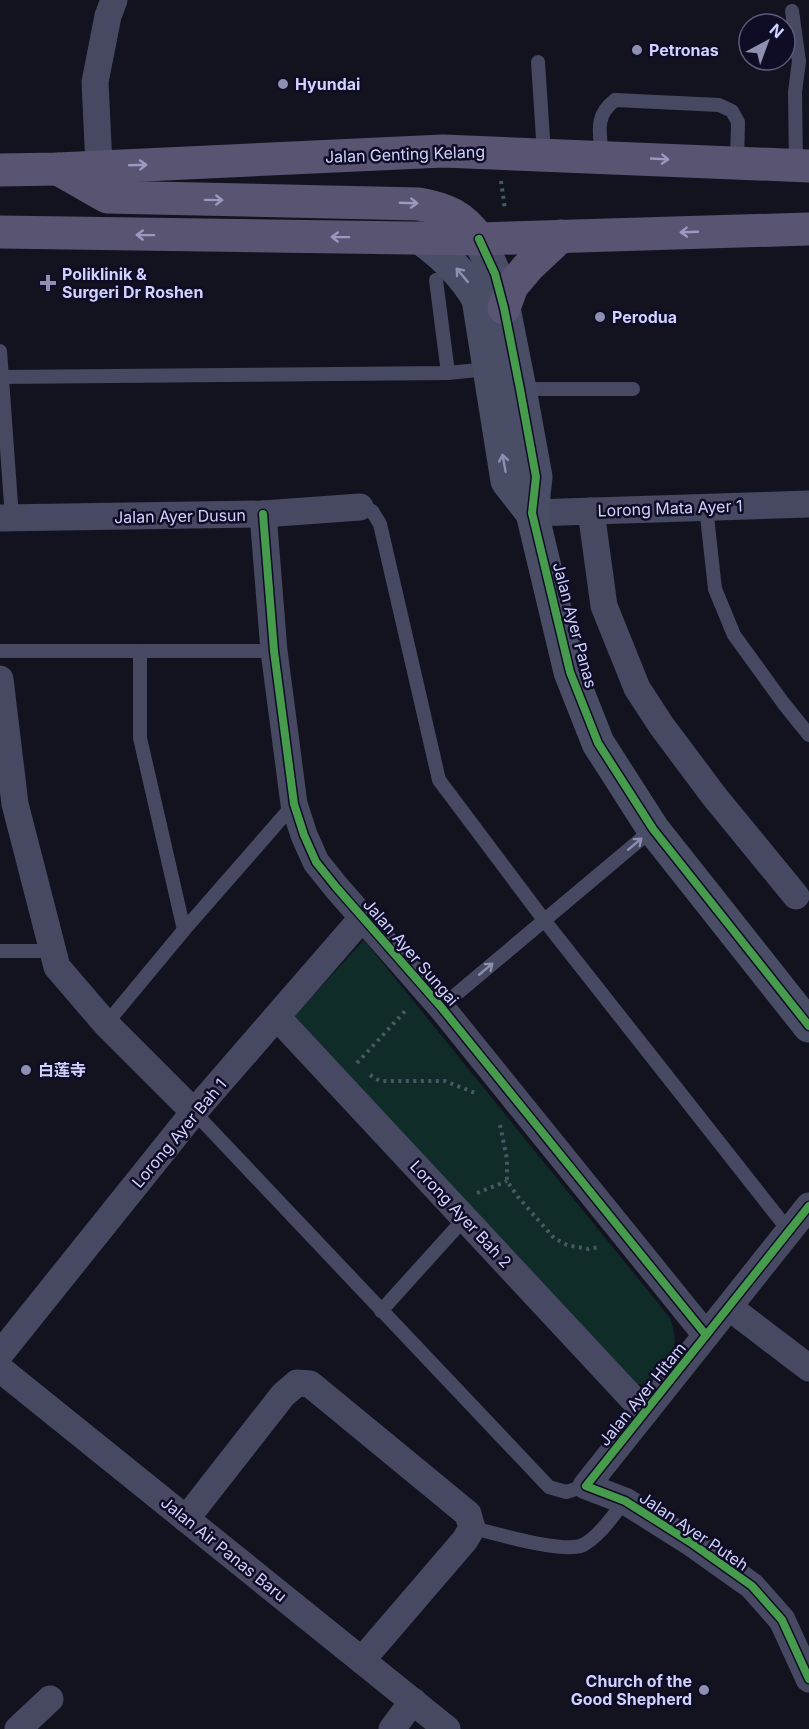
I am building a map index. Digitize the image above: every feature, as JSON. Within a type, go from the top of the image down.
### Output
[{"type":"main road","name":"Jalan Genting Kelang","points":[[0,170],[443,151],[802,166]]},
{"type":"main road","points":[[58,169],[107,197],[419,204],[440,208],[494,238]]},
{"type":"main road","points":[[0,232],[494,238],[809,229]]},
{"type":"main road","points":[[504,308],[512,286],[528,267],[561,236]]},
{"type":"street","points":[[99,166],[95,82],[108,16],[114,0]]},
{"type":"street","name":"Jalan Ayer Panas","points":[[420,238],[455,266],[470,284],[478,299],[507,481],[532,513]]},
{"type":"street","name":"Jalan Ayer Panas","points":[[494,238],[495,274],[504,308],[536,477],[532,513],[570,672],[598,743],[653,829],[809,1026]]},
{"type":"street","name":"Lorong Mata Ayer 1","points":[[532,513],[809,504]]},
{"type":"street","name":"Jalan Ayer Dusun","points":[[6,518],[262,514],[360,507]]},
{"type":"street","points":[[591,511],[604,606],[637,688],[661,725],[714,795],[796,896]]},
{"type":"street","name":"Jalan Ayer Sungai","points":[[262,514],[274,651],[294,804],[303,835],[316,862],[433,998],[706,1335]]},
{"type":"street","points":[[0,679],[7,804],[57,967],[106,1024],[194,1112]]},
{"type":"street","name":"Lorong Ayer Bah 1","points":[[0,1354],[194,1112],[363,917]]},
{"type":"street","name":"Lorong Ayer Bah 2","points":[[277,1017],[645,1412]]},
{"type":"street","name":"Jalan Ayer Hitam","points":[[586,1486],[809,1206]]},
{"type":"street","points":[[729,1307],[809,1368]]},
{"type":"street","name":"Jalan Air Panas Baru","points":[[0,1369],[447,1729]]},
{"type":"street","points":[[186,1519],[283,1395],[297,1383],[310,1384],[468,1514],[472,1527],[465,1540],[362,1660]]},
{"type":"street","name":"Jalan Ayer Puteh","points":[[586,1486],[625,1501],[690,1542],[752,1586],[782,1620],[809,1679]]},
{"type":"street","points":[[18,1729],[50,1699]]},
{"type":"street","points":[[392,1729],[413,1701]]},
{"type":"lane","points":[[792,11],[799,61],[795,92],[802,166]]},
{"type":"lane","points":[[538,62],[544,154]]},
{"type":"lane","points":[[602,156],[599,122],[604,108],[615,100],[719,105],[732,111],[738,122],[737,163]]},
{"type":"lane","points":[[436,280],[448,373]]},
{"type":"lane","points":[[0,351],[6,518]]},
{"type":"lane","points":[[1,377],[448,373],[488,369]]},
{"type":"lane","points":[[520,389],[633,389]]},
{"type":"lane","points":[[360,507],[372,511],[380,524],[439,780],[544,920],[789,1231]]},
{"type":"lane","points":[[706,507],[715,589],[734,635],[809,735]]},
{"type":"lane","points":[[0,651],[274,651]]},
{"type":"lane","points":[[140,651],[140,738],[184,930]]},
{"type":"lane","points":[[106,1024],[294,804]]},
{"type":"lane","points":[[433,998],[544,920],[653,829]]},
{"type":"lane","points":[[0,951],[52,951]]},
{"type":"lane","points":[[194,1112],[549,1487],[566,1492],[586,1486]]},
{"type":"lane","points":[[381,1311],[465,1218]]},
{"type":"lane","points":[[472,1527],[562,1548],[582,1545],[599,1532],[625,1501]]},
{"type":"path","points":[[490,179],[501,180],[494,238]]},
{"type":"path","points":[[433,998],[356,1065],[380,1082],[445,1081],[475,1093],[481,1101]]},
{"type":"path","points":[[499,1124],[507,1159],[507,1181],[554,1238],[567,1245],[588,1250],[611,1245],[624,1234]]},
{"type":"green space","points":[[364,940],[670,1318],[675,1339],[672,1355],[664,1370],[650,1385],[637,1384],[294,1016]]},
{"type":"cycle path","points":[[479,239],[495,274],[520,389],[536,477],[532,513],[570,672],[598,743],[653,829],[809,1026]]},
{"type":"cycle path","points":[[263,514],[274,651],[294,804],[316,862],[441,1007],[706,1335]]},
{"type":"cycle path","points":[[809,1206],[586,1486],[625,1501],[690,1542],[752,1586],[782,1620],[809,1679]]},
{"type":"place","name":"Petronas","points":[[637,50]]},
{"type":"place","name":"Hyundai","points":[[283,84]]},
{"type":"place","name":"Poliklinik & Surgeri Dr Roshen","points":[[48,283]]},
{"type":"place","name":"Perodua","points":[[600,317]]},
{"type":"place","name":"白莲寺","points":[[26,1070]]},
{"type":"place","name":"Church of the Good Shepherd","points":[[704,1690]]}]
